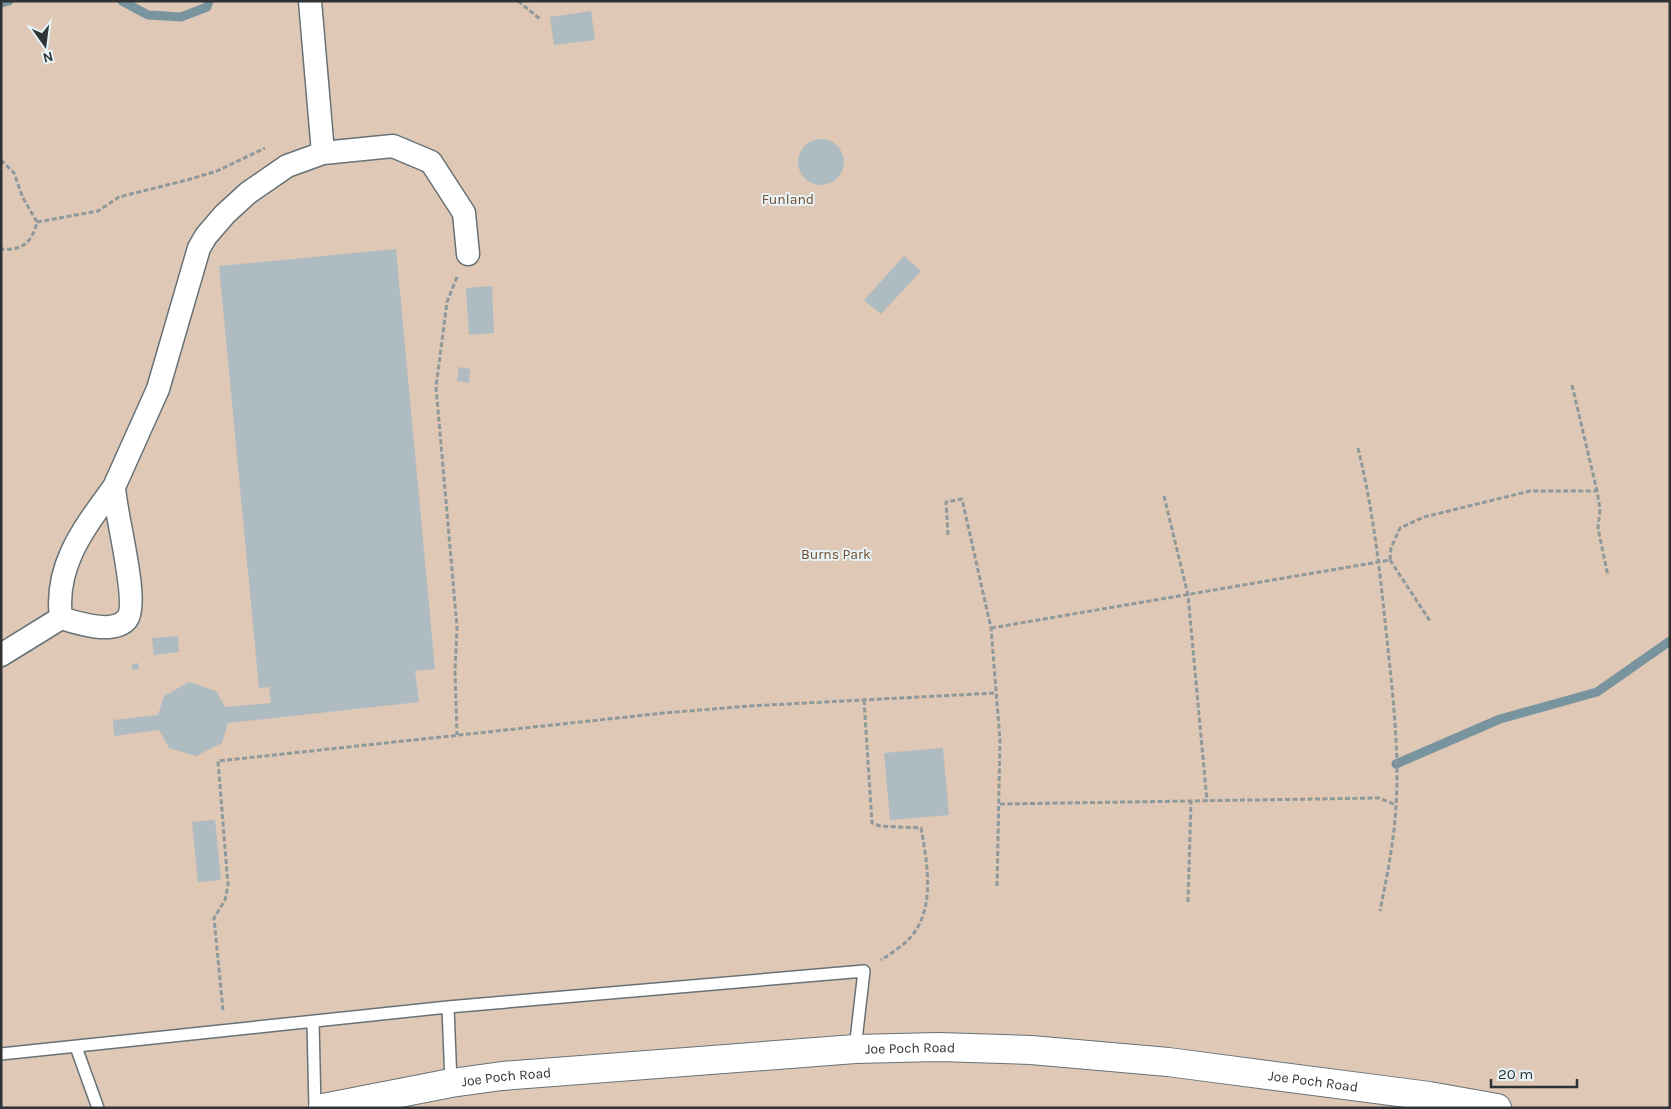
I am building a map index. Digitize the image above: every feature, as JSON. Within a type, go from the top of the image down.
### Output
[{"type":"street","points":[[310,1],[323,153]]},
{"type":"street","points":[[61,618],[59,602],[63,571],[85,528],[114,487],[158,389],[197,256],[206,236],[248,193],[287,166],[323,153],[392,146],[431,162],[464,213],[468,254]]},
{"type":"street","points":[[1,655],[61,618],[96,627],[111,626],[126,621],[130,614],[131,588],[115,505],[114,487]]},
{"type":"street","name":"Joe Poch Road","points":[[323,1108],[451,1083],[502,1076],[855,1049],[939,1047],[1030,1050],[1168,1062],[1429,1096],[1497,1108]]},
{"type":"lane","points":[[1,1054],[448,1007],[864,972],[855,1049]]},
{"type":"lane","points":[[448,1007],[451,1083]]},
{"type":"lane","points":[[313,1022],[316,1108]]},
{"type":"lane","points":[[76,1047],[98,1108]]},
{"type":"path","points":[[518,1],[540,19]]},
{"type":"path","points":[[37,222],[98,211],[119,197],[217,171],[266,147]]},
{"type":"path","points":[[1,160],[14,173],[23,198],[37,222],[34,234],[22,248],[12,250],[1,249]]},
{"type":"path","points":[[457,735],[455,670],[457,627],[436,387],[447,302],[468,254]]},
{"type":"path","points":[[1572,385],[1597,491],[1600,509],[1598,528],[1608,576]]},
{"type":"path","points":[[1358,448],[1367,487],[1378,562],[1390,668],[1396,805],[1389,868],[1380,911]]},
{"type":"path","points":[[1430,621],[1390,560],[1391,548],[1400,528],[1424,517],[1530,491],[1597,491]]},
{"type":"path","points":[[1164,496],[1188,596],[1207,801]]},
{"type":"path","points":[[948,534],[946,502],[962,499],[991,628],[1000,740],[997,888]]},
{"type":"path","points":[[991,628],[1188,596],[1390,560]]},
{"type":"path","points":[[225,1030],[214,918],[225,900],[228,885],[218,761],[664,713],[995,692]]},
{"type":"path","points":[[864,700],[872,823],[880,826],[920,828],[928,887],[927,902],[912,935],[864,972]]},
{"type":"path","points":[[1000,804],[1379,798],[1396,805]]},
{"type":"path","points":[[1188,902],[1191,801]]},
{"type":"green space","name":"Burns Park","points":[[1,1],[1670,1],[1670,1108],[1,1108]]},
{"type":"building","points":[[591,11],[595,40],[554,45],[550,17]]},
{"type":"building","points":[[821,139],[834,143],[840,149],[844,162],[840,175],[834,181],[821,185],[808,181],[802,175],[798,162],[802,149],[808,143]]},
{"type":"building","points":[[396,249],[435,669],[415,671],[419,702],[228,723],[222,743],[196,756],[169,748],[159,730],[114,736],[113,720],[158,715],[164,696],[189,682],[216,691],[225,707],[271,703],[269,687],[259,688],[219,266]]},
{"type":"building","points":[[904,256],[921,271],[881,314],[864,300]]},
{"type":"building","points":[[492,286],[494,333],[469,335],[466,288]]},
{"type":"building","points":[[459,367],[470,369],[469,383],[457,381]]},
{"type":"building","points":[[178,636],[179,652],[154,655],[152,638]]},
{"type":"building","points":[[138,663],[139,669],[132,670],[132,664]]},
{"type":"building","points":[[943,748],[949,815],[890,820],[884,753]]},
{"type":"building","points":[[215,820],[221,880],[198,882],[192,822]]},
{"type":"waterway","points":[[1,3],[9,1]]},
{"type":"waterway","points":[[122,1],[148,15],[181,17],[207,7],[209,1]]},
{"type":"waterway","points":[[1396,764],[1500,719],[1597,692],[1670,641]]},
{"type":"park label","name":"Funland","points":[[788,199]]}]
